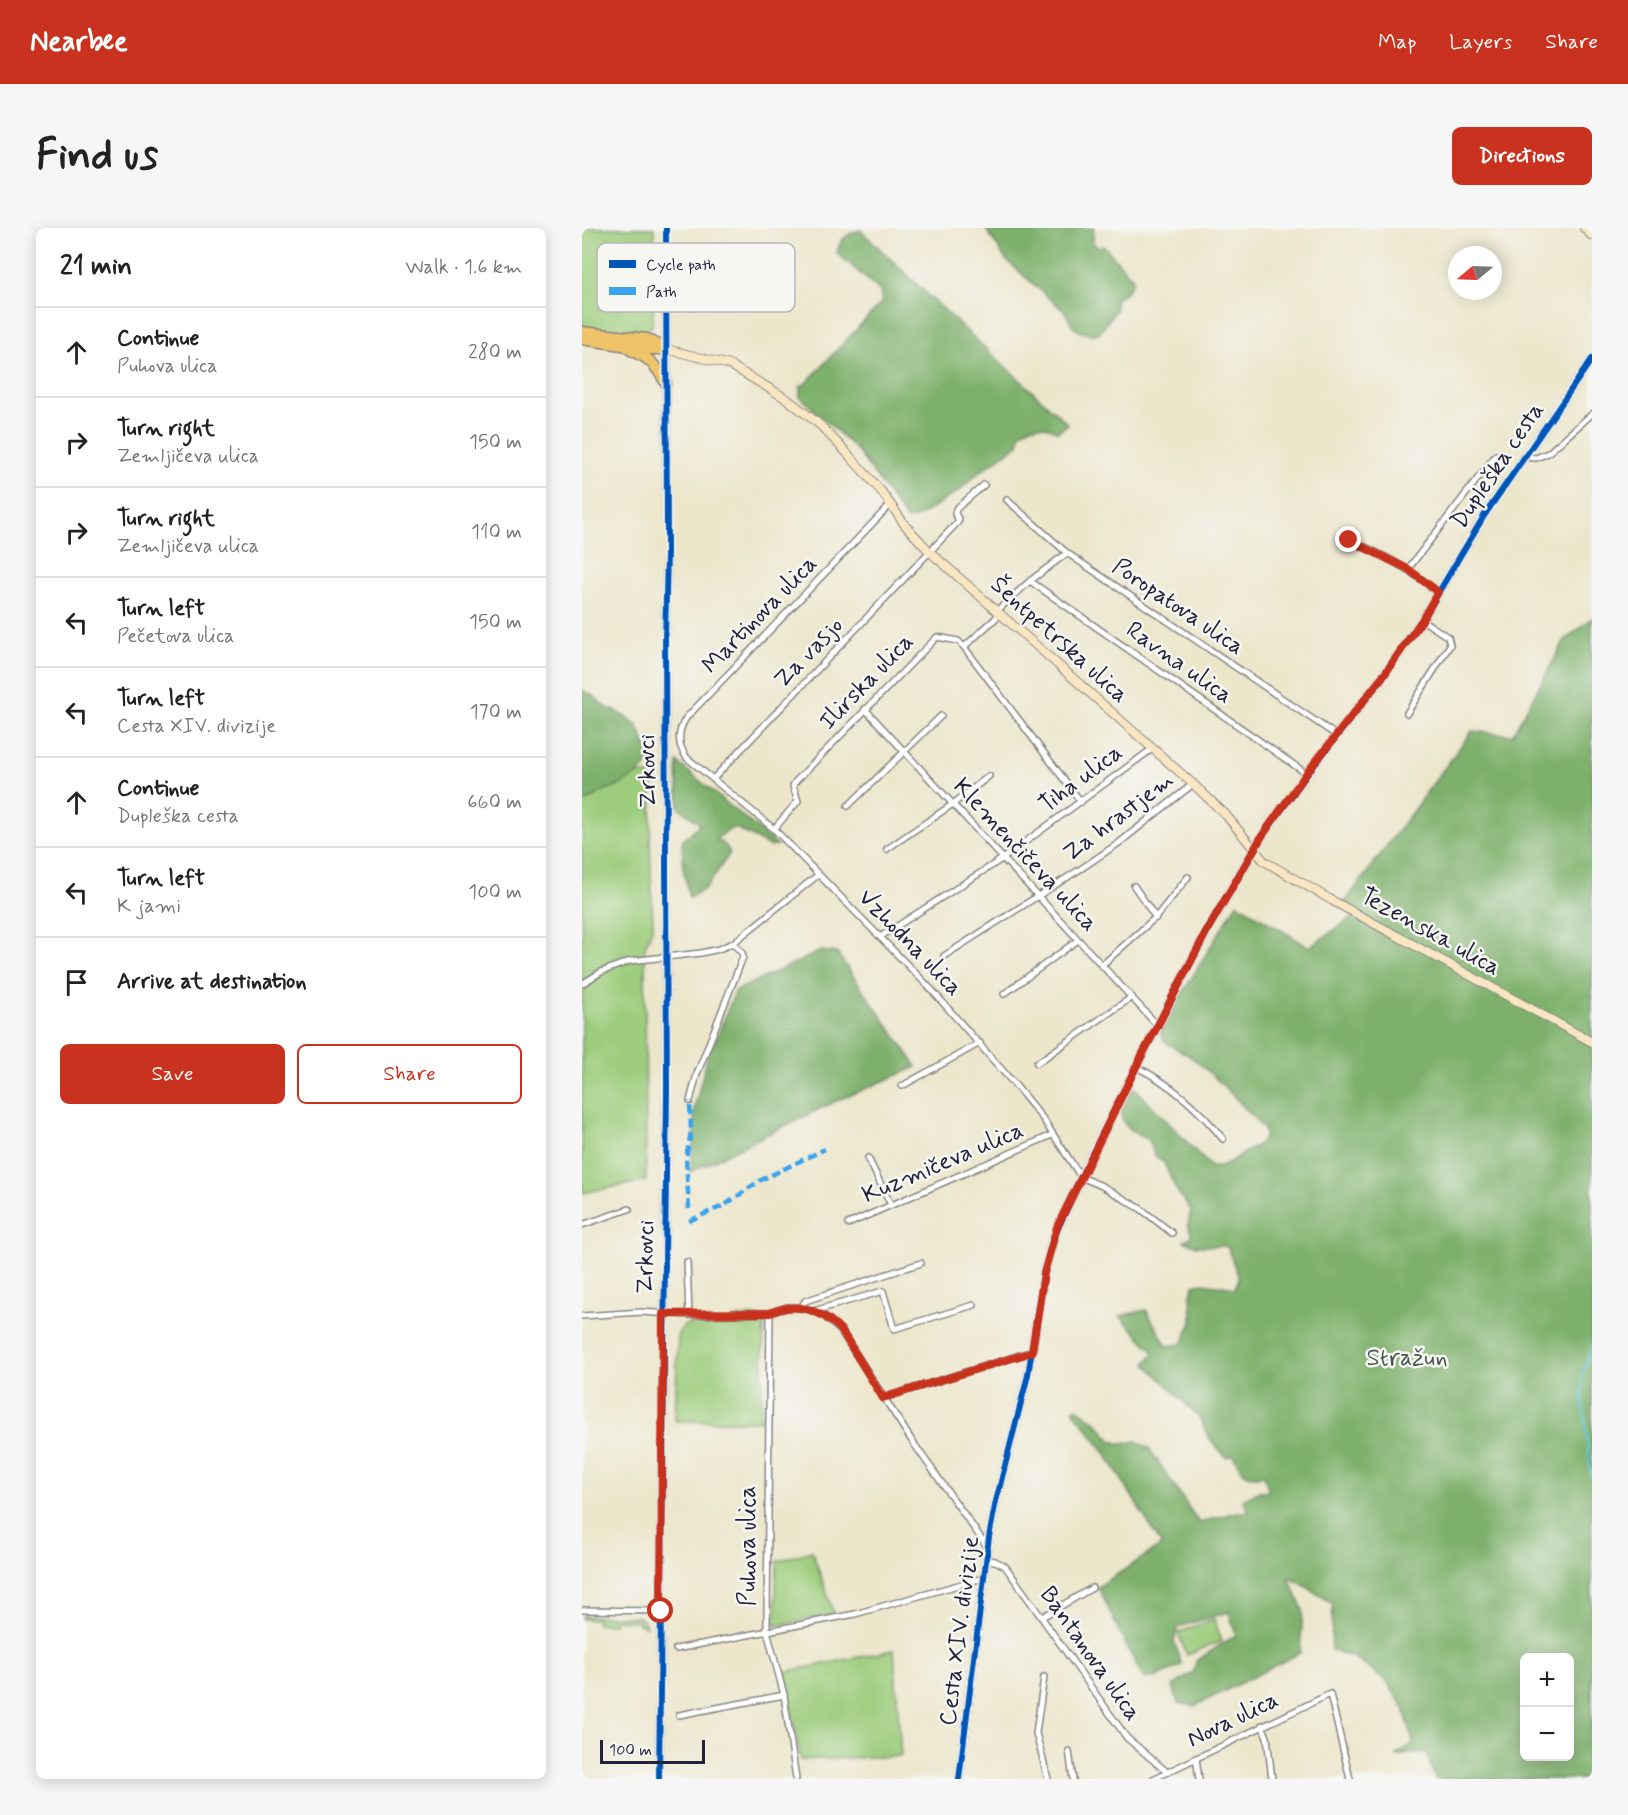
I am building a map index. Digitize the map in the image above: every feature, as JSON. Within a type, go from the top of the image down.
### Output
[{"type":"highway","points":[[582,332],[647,339],[666,349]]},
{"type":"highway","points":[[582,339],[666,349]]},
{"type":"highway","points":[[626,346],[648,359],[659,370],[666,382]]},
{"type":"street","points":[[1584,228],[1592,236]]},
{"type":"street","name":"Zrkovci","points":[[663,1314],[667,1089],[666,312]]},
{"type":"street","name":"Šentpetrska ulica","points":[[666,349],[720,361],[738,369],[787,399],[820,425],[845,451],[930,552],[1193,784],[1225,814],[1254,850]]},
{"type":"street","name":"Dupleška cesta","points":[[1081,1177],[1209,927],[1254,850],[1306,774],[1384,675],[1422,620],[1484,516],[1592,359]]},
{"type":"street","points":[[1523,457],[1536,458],[1548,453],[1592,414]]},
{"type":"street","points":[[1408,569],[1496,455]]},
{"type":"street","name":"Za vasjo","points":[[714,780],[957,523],[959,520],[956,509],[984,485]]},
{"type":"street","name":"Poropatova ulica","points":[[1007,500],[1067,553],[1336,735]]},
{"type":"street","name":"Martinova ulica","points":[[687,758],[680,749],[678,738],[680,726],[686,718],[890,505]]},
{"type":"street","points":[[1349,540],[1408,569],[1438,592]]},
{"type":"street","points":[[1067,553],[1030,581],[998,612],[996,618],[964,647],[1081,802]]},
{"type":"street","name":"Ravna ulica","points":[[1030,581],[1306,774]]},
{"type":"street","points":[[1407,713],[1450,645],[1448,637],[1422,620]]},
{"type":"street","name":"Ilirska ulica","points":[[774,829],[798,801],[793,786],[795,782],[934,638],[942,637],[958,641],[964,647]]},
{"type":"street","name":"Klemenčičeva ulica","points":[[865,709],[1158,1026]]},
{"type":"street","points":[[848,806],[941,716]]},
{"type":"street","name":"Tiha ulica","points":[[880,937],[1002,859],[1152,748]]},
{"type":"street","name":"Vzhodna ulica","points":[[687,758],[774,829],[930,988],[1032,1105],[1081,1177]]},
{"type":"street","points":[[887,849],[953,804],[989,776]]},
{"type":"street","name":"Za hrastjem","points":[[944,956],[1119,843],[1193,784]]},
{"type":"street","name":"Tezenska ulica","points":[[1254,850],[1264,861],[1333,901],[1592,1042]]},
{"type":"street","points":[[582,984],[601,972],[630,961],[709,952],[733,943],[818,875]]},
{"type":"street","points":[[1102,965],[1156,918],[1188,877]]},
{"type":"street","points":[[1134,886],[1156,918]]},
{"type":"street","points":[[1004,994],[1078,940]]},
{"type":"street","points":[[690,1101],[696,1074],[743,957],[733,943]]},
{"type":"street","points":[[1037,1063],[1132,998]]},
{"type":"street","points":[[902,1086],[980,1043]]},
{"type":"street","points":[[1136,1067],[1179,1095],[1215,1128],[1223,1139]]},
{"type":"street","name":"Kuzmičeva ulica","points":[[848,1224],[1052,1135]]},
{"type":"street","points":[[868,1158],[891,1205]]},
{"type":"street","points":[[1081,1177],[1102,1186],[1140,1209],[1172,1233]]},
{"type":"street","name":"Cesta XIV. divizije","points":[[959,1779],[983,1578],[996,1501],[1021,1406],[1049,1251],[1057,1227],[1081,1177]]},
{"type":"street","points":[[582,1225],[629,1209]]},
{"type":"street","points":[[687,1262],[689,1315]]},
{"type":"street","points":[[801,1308],[805,1301],[921,1263]]},
{"type":"street","points":[[814,1311],[883,1291],[894,1329],[974,1305]]},
{"type":"street","points":[[582,1316],[641,1312],[689,1315],[770,1313],[787,1307],[814,1311],[832,1321],[841,1330],[883,1398],[988,1548]]},
{"type":"street","name":"Puhova ulica","points":[[770,1313],[767,1631],[784,1695],[796,1778]]},
{"type":"street","points":[[660,1776],[663,1314]]},
{"type":"street","points":[[883,1398],[1032,1352]]},
{"type":"street","name":"Bantanova ulica","points":[[986,1559],[995,1560],[1005,1566],[1127,1738],[1167,1772]]},
{"type":"street","points":[[676,1648],[855,1614],[983,1578]]},
{"type":"street","points":[[1042,1617],[1092,1588]]},
{"type":"street","points":[[582,1610],[661,1611]]},
{"type":"street","points":[[1044,1677],[1036,1733],[1048,1779]]},
{"type":"street","name":"Nova ulica","points":[[1153,1779],[1330,1694],[1350,1779]]},
{"type":"street","points":[[679,1715],[784,1695]]},
{"type":"street","points":[[1262,1725],[1267,1737],[1272,1779]]},
{"type":"street","points":[[1069,1751],[1072,1779]]},
{"type":"street","points":[[1196,1758],[1199,1779]]},
{"type":"green space","points":[[582,228],[654,228],[654,243],[597,243],[597,312],[653,312],[652,326],[646,334],[582,328]]},
{"type":"green space","points":[[985,228],[1094,228],[1093,243],[1098,247],[1104,246],[1133,279],[1132,283],[1127,291],[1115,299],[1116,309],[1100,333],[1081,332],[1073,327],[1065,312],[1006,260]]},
{"type":"green space","points":[[860,230],[1068,424],[1057,432],[1048,427],[1039,426],[1025,430],[1020,434],[1019,444],[977,474],[959,491],[918,517],[907,520],[856,449],[800,397],[800,387],[882,302],[880,291],[837,253],[845,238]]},
{"type":"green space","name":"Stražun","points":[[1592,618],[1592,1779],[1435,1779],[1426,1752],[1395,1756],[1413,1743],[1404,1708],[1387,1682],[1353,1657],[1331,1650],[1333,1604],[1289,1578],[1303,1610],[1300,1653],[1195,1706],[1178,1703],[1173,1686],[1194,1672],[1196,1661],[1236,1635],[1229,1612],[1178,1627],[1174,1641],[1182,1665],[1157,1677],[1144,1679],[1098,1587],[1162,1545],[1106,1454],[1073,1410],[1076,1408],[1096,1422],[1112,1441],[1122,1444],[1136,1441],[1149,1448],[1199,1523],[1236,1512],[1249,1512],[1243,1500],[1260,1491],[1269,1491],[1264,1475],[1252,1476],[1244,1473],[1233,1455],[1226,1457],[1209,1438],[1200,1418],[1146,1364],[1154,1352],[1120,1316],[1146,1310],[1167,1346],[1182,1344],[1192,1322],[1191,1294],[1194,1285],[1203,1283],[1235,1288],[1239,1278],[1227,1246],[1197,1246],[1184,1241],[1192,1236],[1188,1225],[1191,1210],[1177,1191],[1163,1161],[1153,1152],[1150,1142],[1125,1124],[1122,1118],[1123,1107],[1134,1087],[1211,1167],[1222,1167],[1262,1142],[1265,1136],[1264,1129],[1229,1092],[1191,1057],[1171,1046],[1161,1036],[1162,1027],[1237,903],[1309,947],[1359,913],[1345,902],[1472,731],[1512,735],[1565,640]]},
{"type":"green space","points":[[582,690],[594,696],[605,707],[618,712],[637,725],[651,757],[642,771],[632,778],[582,802]]},
{"type":"green space","points":[[677,762],[777,845],[771,847],[734,827],[716,839],[726,846],[730,853],[706,888],[689,898],[683,867],[682,841],[700,824],[678,807]]},
{"type":"green space","points":[[638,774],[653,775],[650,840],[653,927],[645,947],[646,1181],[582,1193],[582,802]]},
{"type":"green space","points":[[821,951],[837,953],[917,1067],[838,1100],[690,1172],[695,1131],[694,1110],[708,1054],[735,991]]},
{"type":"green space","points":[[757,1316],[764,1323],[761,1421],[675,1421],[678,1333],[685,1325],[693,1323],[707,1320],[720,1323],[739,1317]]},
{"type":"green space","points":[[812,1551],[834,1614],[775,1626],[777,1561]]},
{"type":"green space","points":[[582,1616],[639,1617],[644,1621],[646,1627],[637,1621],[614,1620],[614,1624],[597,1624],[596,1619],[582,1619]]},
{"type":"green space","points":[[1214,1619],[1222,1641],[1187,1655],[1178,1633]]},
{"type":"green space","points":[[894,1650],[901,1756],[801,1760],[784,1672]]},
{"type":"waterway","points":[[1592,1346],[1583,1372],[1582,1395],[1592,1482]]},
{"type":"marked path","points":[[689,1209],[686,1158],[691,1132],[690,1101]]},
{"type":"marked path","points":[[689,1221],[725,1205],[759,1181],[825,1149]]},
{"type":"cycle path","points":[[666,228],[666,243]]},
{"type":"cycle path","points":[[659,1779],[667,1089],[666,312]]},
{"type":"cycle path","points":[[959,1779],[989,1537],[1028,1375],[1044,1273],[1053,1239],[1136,1067],[1209,927],[1262,836],[1384,675],[1422,620],[1484,516],[1592,359]]},
{"type":"route","points":[[661,1611],[663,1314],[770,1313],[787,1307],[804,1308],[822,1314],[841,1330],[883,1398],[1032,1352],[1044,1273],[1057,1227],[1136,1067],[1209,927],[1262,836],[1306,774],[1384,675],[1422,620],[1438,592],[1408,569],[1349,540]]}]
